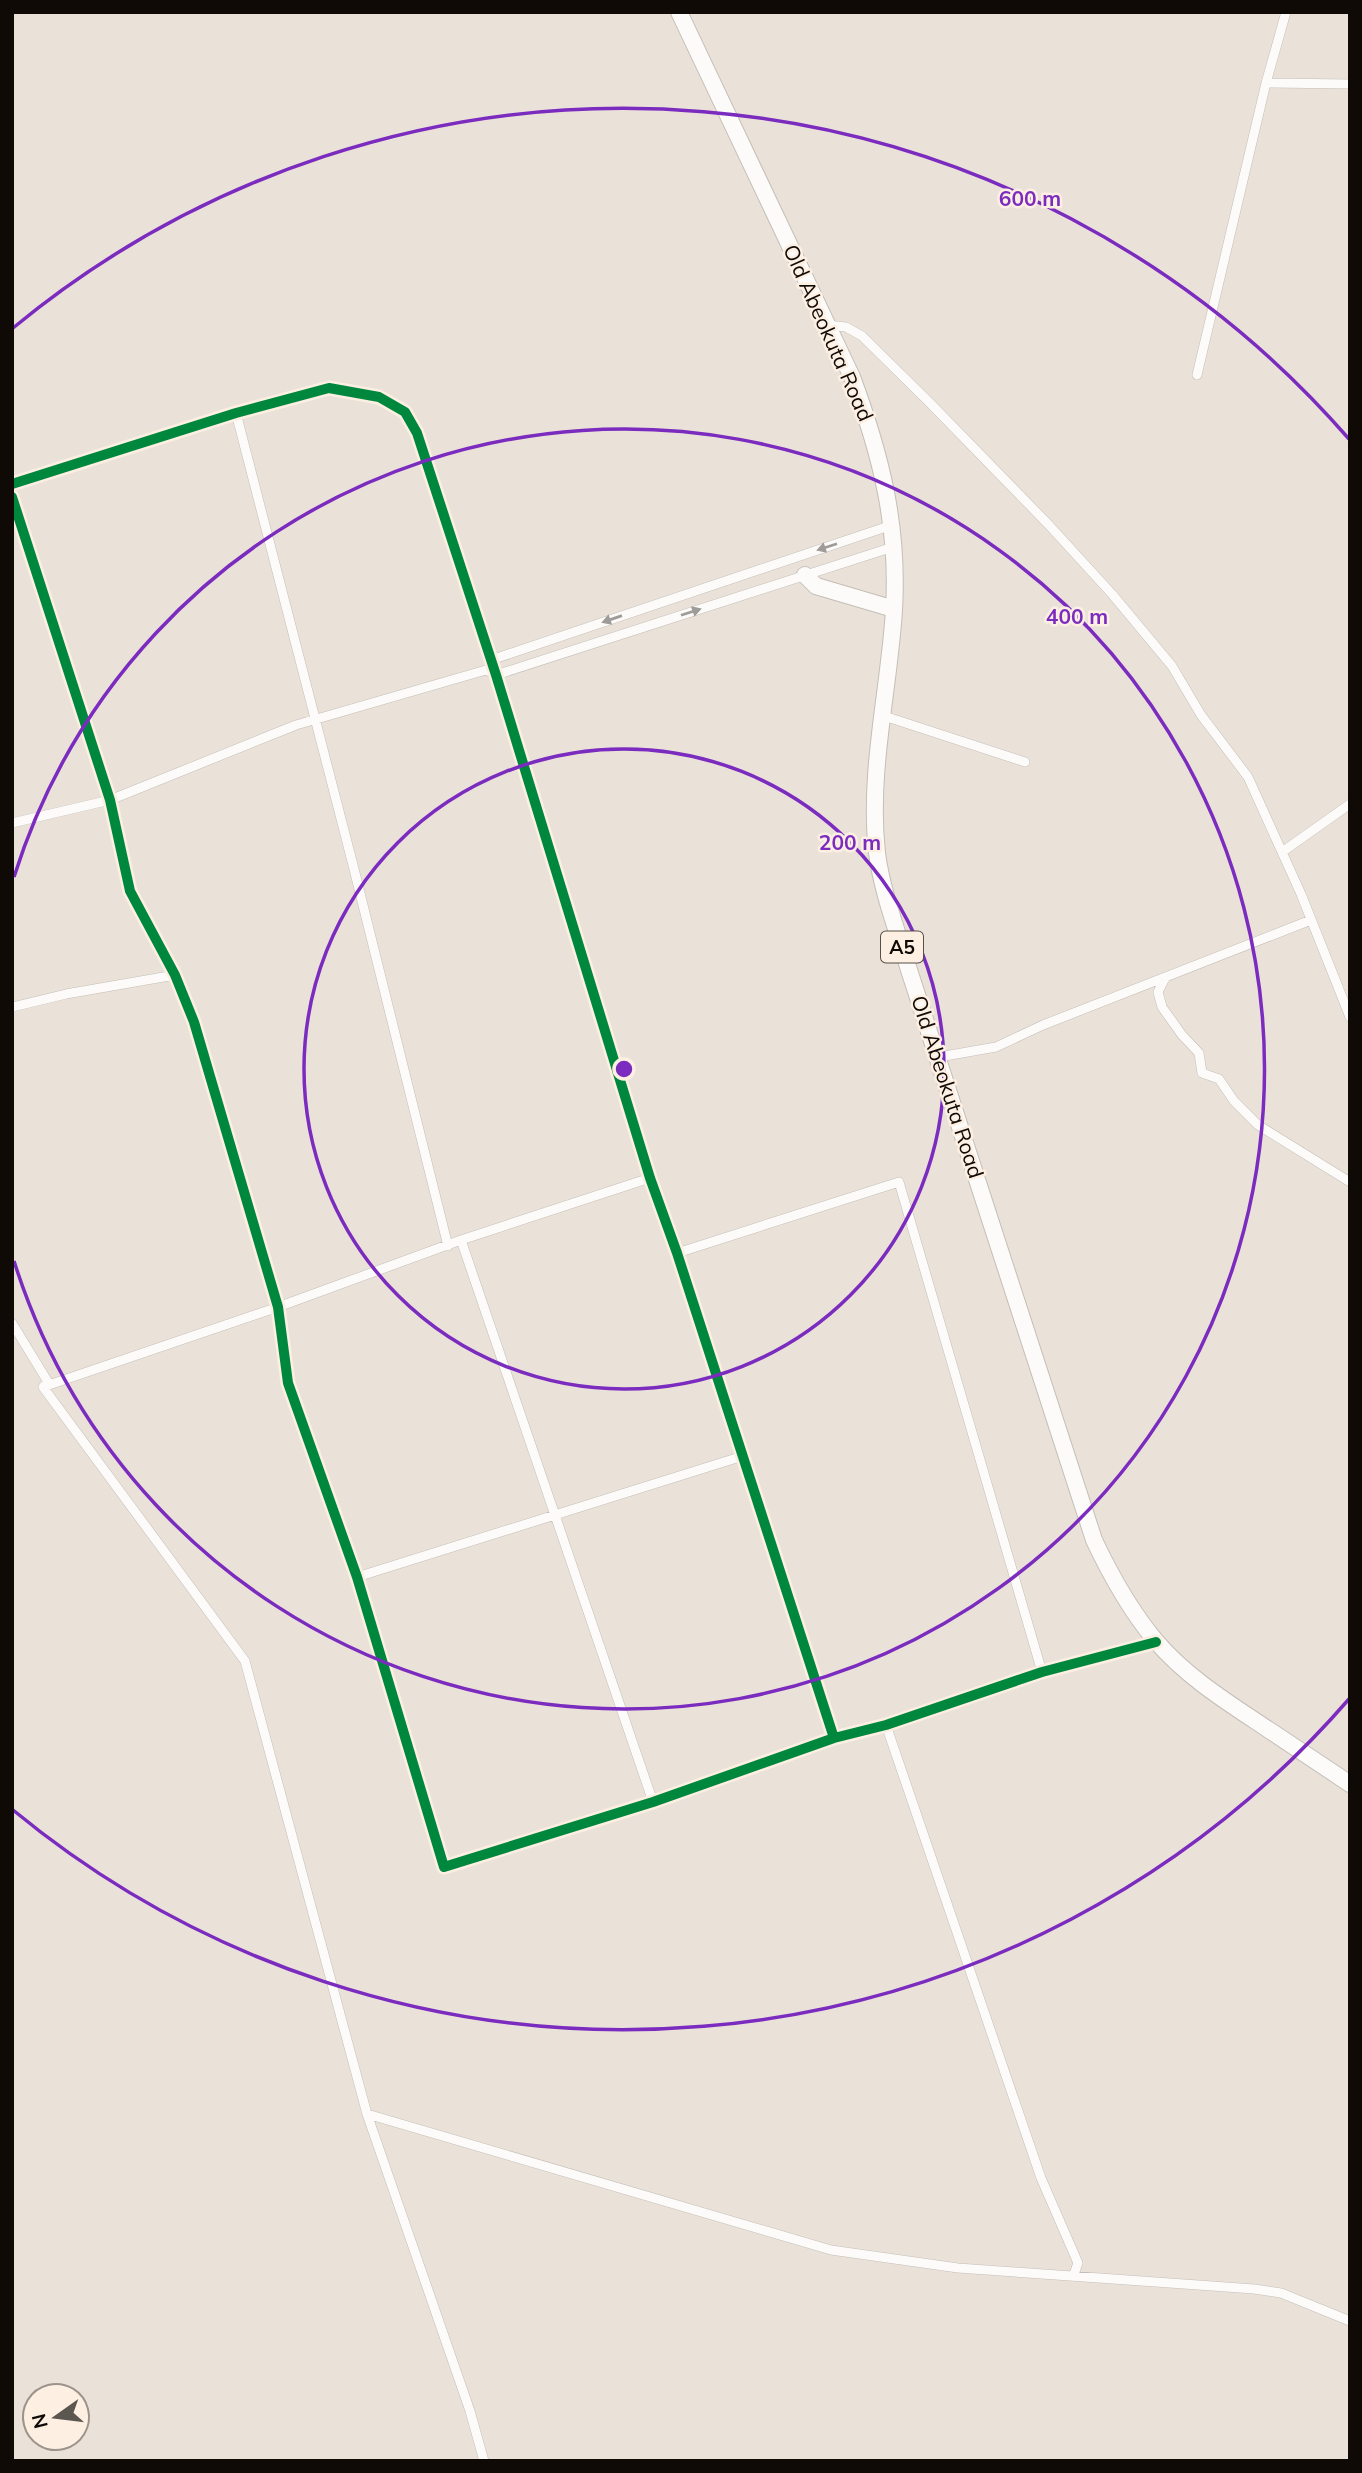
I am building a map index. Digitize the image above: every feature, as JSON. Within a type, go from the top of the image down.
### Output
[{"type":"highway","name":"Old Abeokuta Road","points":[[679,12],[852,377],[872,431],[892,526],[894,608],[881,715],[875,808],[877,855],[892,915],[1094,1540],[1116,1586],[1156,1642],[1199,1681],[1226,1701],[1350,1784]]},
{"type":"highway","points":[[805,575],[816,586],[894,608]]},
{"type":"street","points":[[1197,375],[1266,83],[1286,12]]},
{"type":"street","points":[[1266,83],[1350,84]]},
{"type":"street","points":[[827,324],[846,327],[862,336],[997,471],[1112,594],[1172,666],[1201,715],[1248,777],[1347,1001],[1350,1017]]},
{"type":"street","points":[[12,484],[236,412],[329,388],[379,397],[405,412],[417,433],[496,675],[650,1178],[677,1253],[834,1738]]},
{"type":"street","points":[[236,412],[448,1246]]},
{"type":"street","points":[[12,497],[110,800],[130,891],[175,975],[194,1023],[278,1307],[288,1384],[358,1577],[444,1867],[653,1802],[834,1738],[886,1725],[1042,1672],[1156,1642]]},
{"type":"street","points":[[486,670],[491,660],[892,526]]},
{"type":"street","points":[[13,823],[110,800],[316,719],[486,670],[496,675],[893,547]]},
{"type":"street","points":[[802,555],[805,575]]},
{"type":"street","points":[[881,715],[1025,762]]},
{"type":"street","points":[[1282,852],[1350,804]]},
{"type":"street","points":[[939,1057],[996,1047],[1043,1025],[1311,920]]},
{"type":"street","points":[[12,1007],[66,994],[175,975]]},
{"type":"street","points":[[1165,978],[1158,992],[1162,1007],[1182,1035],[1199,1052],[1202,1073],[1219,1079],[1234,1101],[1258,1125],[1350,1182]]},
{"type":"street","points":[[43,1387],[278,1307],[461,1240],[650,1178]]},
{"type":"street","points":[[677,1253],[899,1182],[1042,1672]]},
{"type":"street","points":[[461,1240],[653,1802]]},
{"type":"street","points":[[12,1323],[48,1382],[43,1387]]},
{"type":"street","points":[[43,1387],[245,1661],[367,2115],[470,2411],[484,2461]]},
{"type":"street","points":[[358,1577],[743,1456]]},
{"type":"street","points":[[886,1725],[1041,2178],[1078,2263],[1073,2277]]},
{"type":"street","points":[[367,2115],[831,2250],[958,2268],[1223,2286],[1281,2293],[1350,2321]]},
{"type":"cycle path","points":[[12,484],[236,413],[329,388],[379,397],[405,412],[417,433],[496,675],[650,1178],[677,1253],[834,1738]]},
{"type":"cycle path","points":[[12,497],[110,800],[130,891],[175,975],[194,1022],[278,1307],[288,1383],[357,1577],[444,1867],[653,1802],[834,1738],[886,1725],[1042,1672],[1156,1642]]}]
